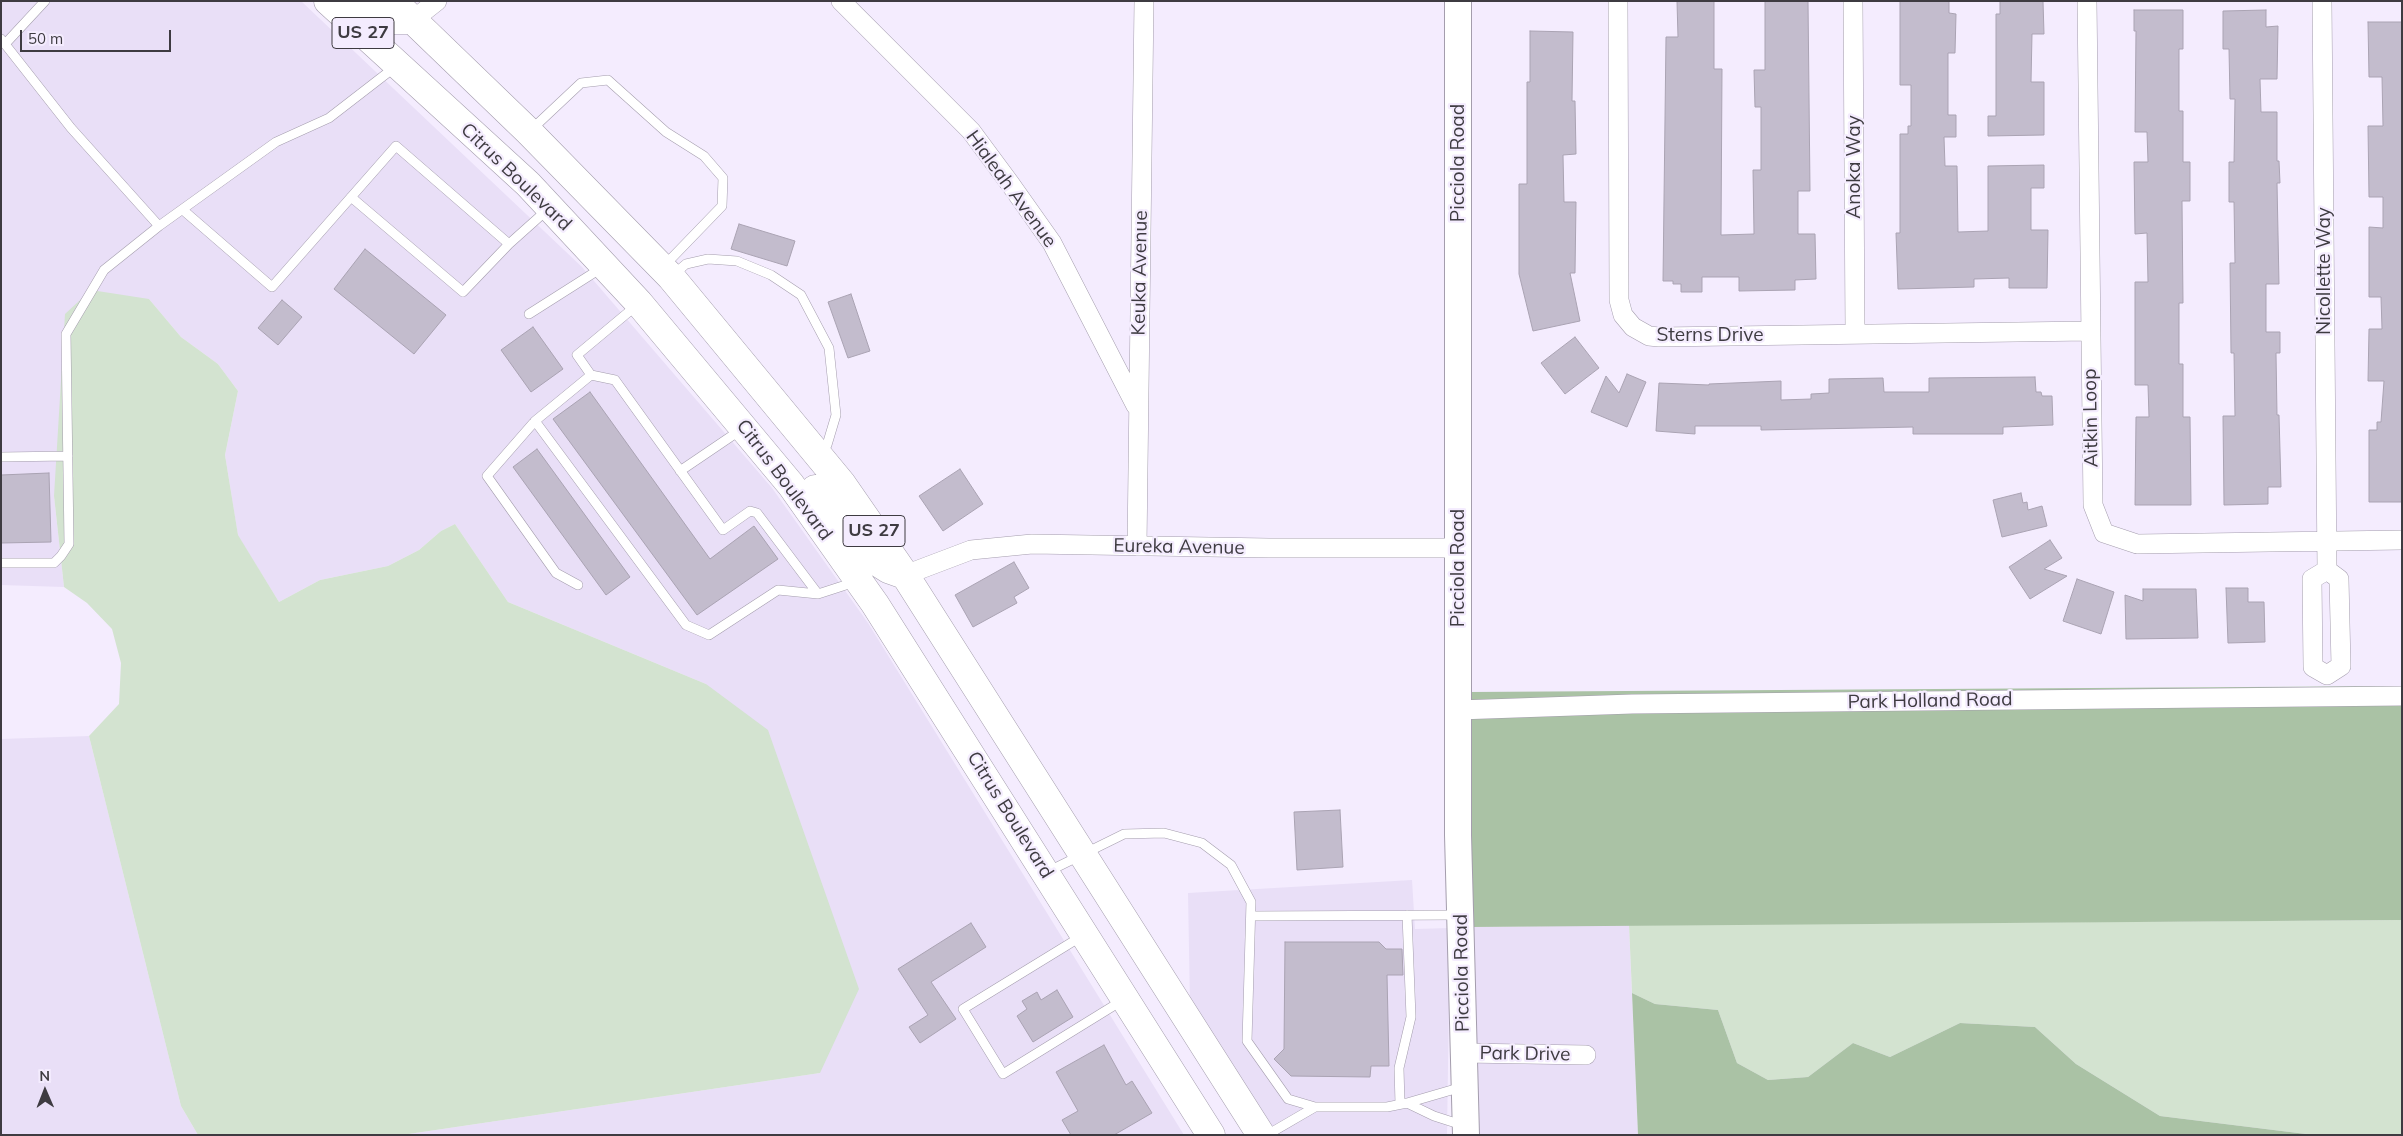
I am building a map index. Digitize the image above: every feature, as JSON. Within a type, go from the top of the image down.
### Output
[{"type":"highway","name":"Citrus Boulevard","points":[[328,1],[501,158],[549,207],[639,303],[745,427],[791,485],[858,582],[876,604],[1046,872],[1074,941],[1114,1005],[1211,1135]]},
{"type":"highway","points":[[359,1],[387,20],[413,20]]},
{"type":"highway","name":"Citrus Boulevard","points":[[394,1],[529,132],[667,272],[818,454],[905,575],[1261,1135]]},
{"type":"highway","points":[[397,65],[427,69],[442,74],[512,142],[579,183]]},
{"type":"highway","points":[[713,389],[770,434],[869,557],[888,569],[905,575]]},
{"type":"highway","points":[[858,582],[900,602],[921,626],[972,708],[1037,781]]},
{"type":"street","points":[[413,20],[437,1]]},
{"type":"street","name":"Hialeah Avenue","points":[[841,1],[971,131],[1011,185],[1052,243],[1138,409]]},
{"type":"street","name":"Keuka Avenue","points":[[1137,546],[1144,1]]},
{"type":"street","name":"Picciola Road","points":[[1458,1],[1458,710],[1460,915],[1466,1131]]},
{"type":"street","name":"Sterns Drive","points":[[1618,1],[1619,300],[1624,315],[1633,327],[1649,336],[1659,337],[2090,331]]},
{"type":"street","name":"Anoka Way","points":[[1854,1],[1855,334]]},
{"type":"street","name":"Aitkin Loop","points":[[2087,1],[2092,505],[2104,533],[2137,544],[2402,540]]},
{"type":"street","name":"Nicollette Way","points":[[2322,1],[2326,570]]},
{"type":"street","name":"Eureka Avenue","points":[[905,575],[972,550],[1032,544],[1458,548]]},
{"type":"street","points":[[2326,570],[2339,579],[2341,666],[2327,675],[2312,668],[2312,579],[2326,570]]},
{"type":"street","points":[[2327,675],[2327,698]]},
{"type":"street","name":"Park Holland Road","points":[[1458,710],[1632,704],[2402,696]]},
{"type":"street","name":"Park Drive","points":[[1464,1053],[1586,1055]]},
{"type":"lane","points":[[45,1],[4,41],[71,128],[159,226]]},
{"type":"lane","points":[[1,563],[54,563],[69,544],[66,334],[104,270],[159,226],[276,142],[330,118],[397,65]]},
{"type":"lane","points":[[529,132],[581,84],[608,80],[666,132],[704,156],[723,178],[722,206],[667,272]]},
{"type":"lane","points":[[183,210],[272,287],[396,146],[509,244]]},
{"type":"lane","points":[[351,197],[462,292],[549,207]]},
{"type":"lane","points":[[667,272],[686,264],[708,259],[737,261],[771,275],[801,296],[829,348],[836,415],[827,445],[818,454]]},
{"type":"lane","points":[[529,314],[605,266]]},
{"type":"lane","points":[[639,303],[576,355],[591,375],[615,380],[723,530],[750,511],[757,513],[818,594]]},
{"type":"lane","points":[[578,585],[556,573],[487,476],[534,421],[591,375]]},
{"type":"lane","points":[[534,421],[686,625],[709,635],[778,590],[818,594],[858,582]]},
{"type":"lane","points":[[680,472],[745,427]]},
{"type":"lane","points":[[1,457],[68,456]]},
{"type":"lane","points":[[1046,872],[1124,834],[1164,832],[1202,843],[1230,865],[1251,902],[1247,1041],[1288,1099],[1316,1107],[1387,1107],[1404,1104],[1465,1086]]},
{"type":"lane","points":[[1404,1104],[1399,1068],[1410,1016],[1407,915]]},
{"type":"lane","points":[[1251,916],[1460,915]]},
{"type":"lane","points":[[1074,941],[963,1008],[1003,1074],[1114,1005]]},
{"type":"lane","points":[[1404,1104],[1466,1131]]},
{"type":"lane","points":[[1267,1135],[1316,1107]]},
{"type":"shaded area","points":[[1,1],[301,1],[582,267],[772,488],[868,623],[1184,1135],[402,1135],[820,1073],[706,684],[508,602],[455,524],[441,531],[419,550],[388,566],[320,580],[279,602],[238,536],[225,455],[238,391],[218,364],[181,337],[149,299],[54,496],[64,587],[1,585]]},
{"type":"shaded area","points":[[89,736],[181,1106],[198,1135],[1,1135],[1,739]]},
{"type":"shaded area","points":[[1412,880],[1415,929],[1450,928],[1447,1135],[1274,1135],[1190,1005],[1188,893]]},
{"type":"shaded area","points":[[1629,925],[1638,1135],[1477,1135],[1471,927]]},
{"type":"green space","points":[[91,290],[149,299],[181,337],[218,364],[238,391],[225,455],[238,535],[279,602],[320,580],[388,566],[419,550],[441,531],[455,524],[508,602],[706,684],[768,730],[859,989],[820,1073],[402,1135],[198,1135],[181,1106],[89,736],[119,704],[121,663],[112,629],[87,603],[64,587],[54,496],[65,314]]},
{"type":"green space","points":[[2402,686],[2402,920],[1471,927],[1470,692]]},
{"type":"green space","points":[[2402,920],[2402,1135],[2314,1135],[2160,1116],[2076,1064],[2035,1027],[1960,1023],[1890,1057],[1853,1043],[1808,1077],[1768,1080],[1737,1063],[1718,1010],[1655,1004],[1632,993],[1629,925]]},
{"type":"green space","points":[[1632,993],[1655,1004],[1718,1010],[1737,1063],[1768,1080],[1808,1077],[1853,1043],[1890,1057],[1960,1023],[2035,1027],[2076,1064],[2160,1116],[2314,1135],[1638,1135]]},
{"type":"building","points":[[1677,1],[1714,1],[1714,69],[1722,69],[1721,235],[1754,234],[1753,170],[1761,170],[1761,107],[1755,107],[1754,70],[1765,70],[1765,1],[1808,1],[1810,191],[1798,191],[1798,234],[1815,234],[1816,279],[1795,280],[1795,290],[1739,291],[1739,277],[1702,277],[1702,292],[1681,292],[1681,284],[1673,284],[1673,281],[1663,281],[1666,37],[1678,37]]},
{"type":"building","points":[[1900,1],[1949,1],[1949,13],[1956,14],[1955,53],[1948,53],[1948,115],[1956,115],[1956,137],[1944,137],[1945,166],[1957,166],[1958,232],[1988,231],[1988,166],[2044,165],[2044,188],[2031,188],[2031,230],[2048,230],[2047,288],[2009,288],[2009,278],[1974,279],[1974,287],[1898,289],[1896,233],[1900,233],[1900,134],[1908,134],[1908,126],[1911,126],[1911,85],[1900,85]]},
{"type":"building","points":[[2000,1],[2043,1],[2044,34],[2032,34],[2031,82],[2044,82],[2044,135],[1988,136],[1988,116],[1996,116],[1996,14],[2000,14]]},
{"type":"building","points":[[2134,10],[2183,10],[2183,49],[2179,49],[2179,111],[2183,111],[2183,162],[2190,162],[2190,201],[2182,201],[2183,303],[2179,303],[2179,364],[2183,364],[2183,417],[2190,417],[2191,505],[2135,505],[2136,417],[2149,417],[2148,385],[2135,385],[2135,282],[2148,282],[2147,233],[2135,234],[2134,162],[2148,162],[2147,132],[2135,132],[2136,31],[2134,31]]},
{"type":"building","points":[[2266,10],[2266,27],[2278,26],[2277,79],[2260,79],[2261,112],[2277,112],[2277,161],[2279,161],[2280,183],[2277,183],[2279,284],[2266,284],[2266,332],[2280,332],[2280,353],[2276,353],[2281,487],[2268,487],[2268,504],[2224,505],[2223,416],[2235,416],[2234,353],[2231,353],[2230,263],[2235,263],[2234,202],[2229,202],[2229,162],[2234,162],[2235,99],[2230,99],[2229,49],[2223,49],[2223,11]]},
{"type":"building","points":[[2368,22],[2402,22],[2402,502],[2369,502],[2369,430],[2377,430],[2377,422],[2381,422],[2384,381],[2368,381],[2369,329],[2382,329],[2381,297],[2369,297],[2369,227],[2383,228],[2383,197],[2369,197],[2368,126],[2383,126],[2382,77],[2369,77]]},
{"type":"building","points":[[1530,31],[1573,32],[1572,101],[1575,101],[1576,154],[1563,155],[1564,202],[1576,202],[1575,273],[1570,273],[1580,321],[1533,331],[1519,274],[1519,184],[1527,184],[1527,82],[1530,82]]},
{"type":"building","points":[[739,224],[795,241],[787,266],[731,249]]},
{"type":"building","points":[[365,249],[446,315],[414,354],[334,289]]},
{"type":"building","points":[[851,294],[870,351],[848,358],[828,302]]},
{"type":"building","points":[[282,300],[302,317],[278,345],[258,328]]},
{"type":"building","points":[[533,327],[563,369],[531,392],[501,350]]},
{"type":"building","points":[[1575,337],[1599,368],[1565,394],[1541,363]]},
{"type":"building","points":[[1627,374],[1646,382],[1627,427],[1591,412],[1606,376],[1619,393]]},
{"type":"building","points":[[2035,377],[2036,392],[2041,392],[2042,396],[2052,396],[2053,425],[2003,427],[2003,434],[1913,434],[1913,427],[1761,430],[1761,426],[1695,426],[1695,434],[1656,431],[1659,383],[1709,385],[1781,381],[1781,400],[1811,399],[1811,394],[1829,393],[1829,379],[1883,378],[1884,392],[1929,392],[1929,378]]},
{"type":"building","points":[[590,392],[710,559],[754,526],[778,559],[697,615],[553,419]]},
{"type":"building","points":[[537,449],[630,577],[606,595],[513,467]]},
{"type":"building","points":[[960,469],[983,504],[943,531],[919,496]]},
{"type":"building","points":[[49,473],[51,542],[1,543],[1,475]]},
{"type":"building","points":[[2021,493],[2023,503],[2027,502],[2028,510],[2042,506],[2047,526],[2002,537],[1993,500]]},
{"type":"building","points":[[2050,540],[2062,558],[2044,569],[2067,576],[2030,599],[2009,567]]},
{"type":"building","points":[[1014,562],[1029,588],[1014,597],[1017,603],[973,627],[955,595]]},
{"type":"building","points":[[2077,579],[2114,592],[2101,634],[2063,621]]},
{"type":"building","points":[[2226,588],[2248,588],[2248,602],[2264,602],[2265,642],[2228,643]]},
{"type":"building","points":[[2143,589],[2196,589],[2198,638],[2126,639],[2125,595],[2143,601]]},
{"type":"building","points":[[1340,810],[1343,867],[1297,870],[1294,812]]},
{"type":"building","points":[[971,923],[986,947],[931,982],[956,1019],[920,1043],[909,1027],[928,1015],[898,969]]},
{"type":"building","points":[[1285,942],[1379,942],[1386,949],[1402,949],[1403,975],[1387,975],[1389,1066],[1371,1066],[1370,1077],[1291,1076],[1274,1059],[1284,1049]]},
{"type":"building","points":[[1057,990],[1073,1017],[1033,1042],[1017,1016],[1027,1009],[1022,1001],[1037,992],[1041,1000]]},
{"type":"building","points":[[1104,1045],[1126,1085],[1132,1081],[1152,1113],[1114,1135],[1071,1135],[1062,1120],[1078,1111],[1056,1072]]}]
